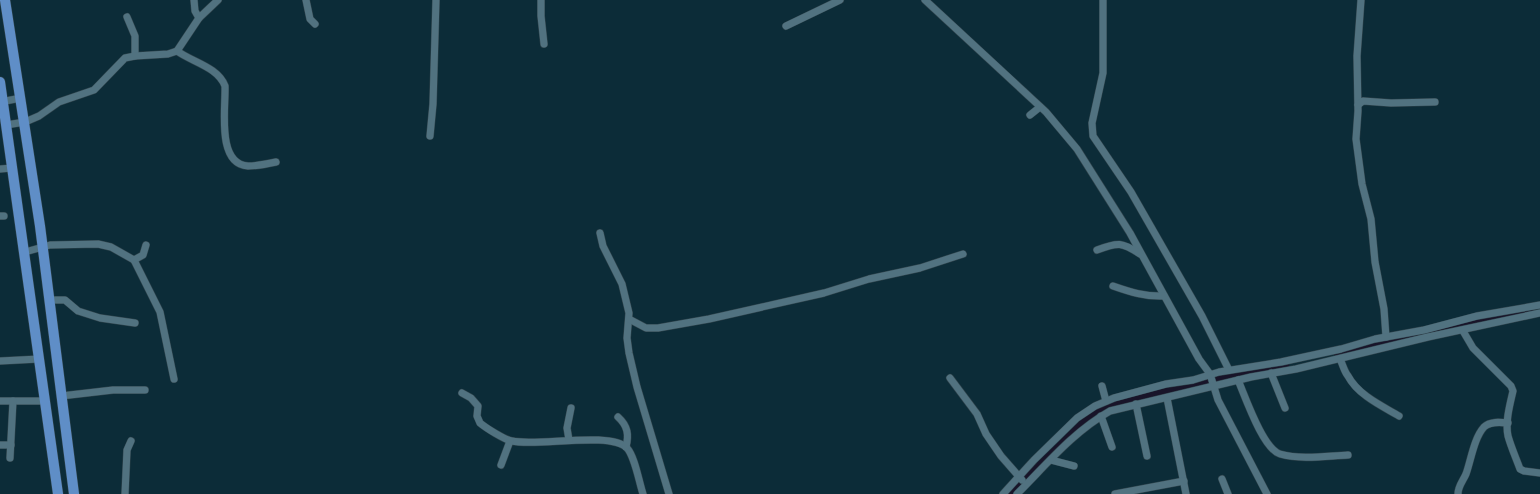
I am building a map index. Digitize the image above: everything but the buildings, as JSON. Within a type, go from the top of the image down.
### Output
[{"type":"main road","points":[[5,0],[25,122],[43,247],[74,494]]},
{"type":"main road","points":[[0,82],[1,102],[6,125],[25,252],[58,494]]},
{"type":"street","points":[[194,0],[195,11],[199,18]]},
{"type":"street","points":[[6,125],[25,122],[39,116],[59,102],[94,90],[125,58],[168,54],[177,51],[199,18],[218,0]]},
{"type":"street","points":[[306,0],[310,19],[315,24]]},
{"type":"street","points":[[430,136],[434,104],[436,0]]},
{"type":"street","points":[[541,0],[544,44]]},
{"type":"street","points":[[786,26],[840,0]]},
{"type":"street","points":[[925,0],[1040,107],[1077,149],[1142,255],[1212,381],[1218,400],[1267,494]]},
{"type":"street","points":[[1103,0],[1102,73],[1092,123],[1093,136],[1131,192],[1202,316],[1229,370]]},
{"type":"street","points":[[1361,0],[1357,56],[1357,157],[1371,219],[1375,262],[1384,309],[1386,337]]},
{"type":"street","points":[[127,17],[135,36],[135,56]]},
{"type":"street","points":[[177,51],[217,73],[222,79],[225,86],[225,136],[227,148],[231,156],[246,166],[276,162]]},
{"type":"street","points":[[1,102],[21,98]]},
{"type":"street","points":[[1358,105],[1363,101],[1391,103],[1435,102]]},
{"type":"street","points":[[1030,115],[1040,107]]},
{"type":"street","points":[[0,169],[12,168]]},
{"type":"street","points":[[600,233],[603,246],[622,284],[629,319],[627,338],[629,353],[637,387],[669,494]]},
{"type":"street","points":[[25,252],[54,244],[83,243],[105,245],[134,260],[160,312],[174,379]]},
{"type":"street","points":[[1097,250],[1110,245],[1125,244],[1142,255]]},
{"type":"street","points":[[134,260],[143,255],[146,245]]},
{"type":"street","points":[[629,319],[639,326],[652,328],[709,319],[824,293],[869,279],[920,268],[963,254]]},
{"type":"street","points":[[1113,286],[1151,297],[1164,296]]},
{"type":"street","points":[[49,300],[65,300],[78,311],[100,318],[135,323]]},
{"type":"street","points":[[1003,494],[1051,460],[1074,435],[1110,411],[1167,398],[1212,381],[1229,370],[1281,362],[1386,337],[1430,329],[1477,316],[1540,305]]},
{"type":"street","points":[[1017,494],[1023,481],[1077,418],[1095,406],[1106,401],[1166,384],[1193,380],[1212,381],[1238,380],[1255,376],[1273,377],[1428,337],[1540,313]]},
{"type":"street","points":[[1463,330],[1473,348],[1511,386],[1513,391],[1508,423],[1508,434],[1520,469],[1540,473]]},
{"type":"street","points":[[0,361],[39,359]]},
{"type":"street","points":[[1340,359],[1348,377],[1359,389],[1374,401],[1399,416]]},
{"type":"street","points":[[1273,377],[1285,408]]},
{"type":"street","points":[[950,378],[977,414],[990,440],[1023,481]]},
{"type":"street","points":[[1238,380],[1270,448],[1279,454],[1293,456],[1348,455]]},
{"type":"street","points":[[1102,386],[1106,401]]},
{"type":"street","points":[[61,396],[113,390],[145,390]]},
{"type":"street","points":[[462,393],[471,398],[478,406],[477,416],[480,423],[510,441],[532,443],[569,440],[616,442],[626,448],[632,458],[643,494]]},
{"type":"street","points":[[1167,398],[1186,494]]},
{"type":"street","points":[[0,401],[45,401]]},
{"type":"street","points":[[10,458],[12,401]]},
{"type":"street","points":[[1136,404],[1147,456]]},
{"type":"street","points":[[569,440],[567,428],[570,408]]},
{"type":"street","points":[[1101,416],[1112,447]]},
{"type":"street","points":[[618,417],[626,428],[628,438],[626,448]]},
{"type":"street","points":[[1458,494],[1458,488],[1466,474],[1478,435],[1485,426],[1494,422],[1508,423]]},
{"type":"street","points":[[125,494],[127,450],[131,441]]},
{"type":"street","points":[[501,465],[510,441]]},
{"type":"street","points":[[0,445],[11,445]]},
{"type":"street","points":[[1051,460],[1074,466]]},
{"type":"street","points":[[1222,480],[1228,494]]},
{"type":"street","points":[[1115,494],[1184,481]]},
{"type":"waterway","points":[[1337,353],[1530,310]]},
{"type":"waterway","points":[[1010,494],[1092,414],[1109,404],[1286,364]]}]
